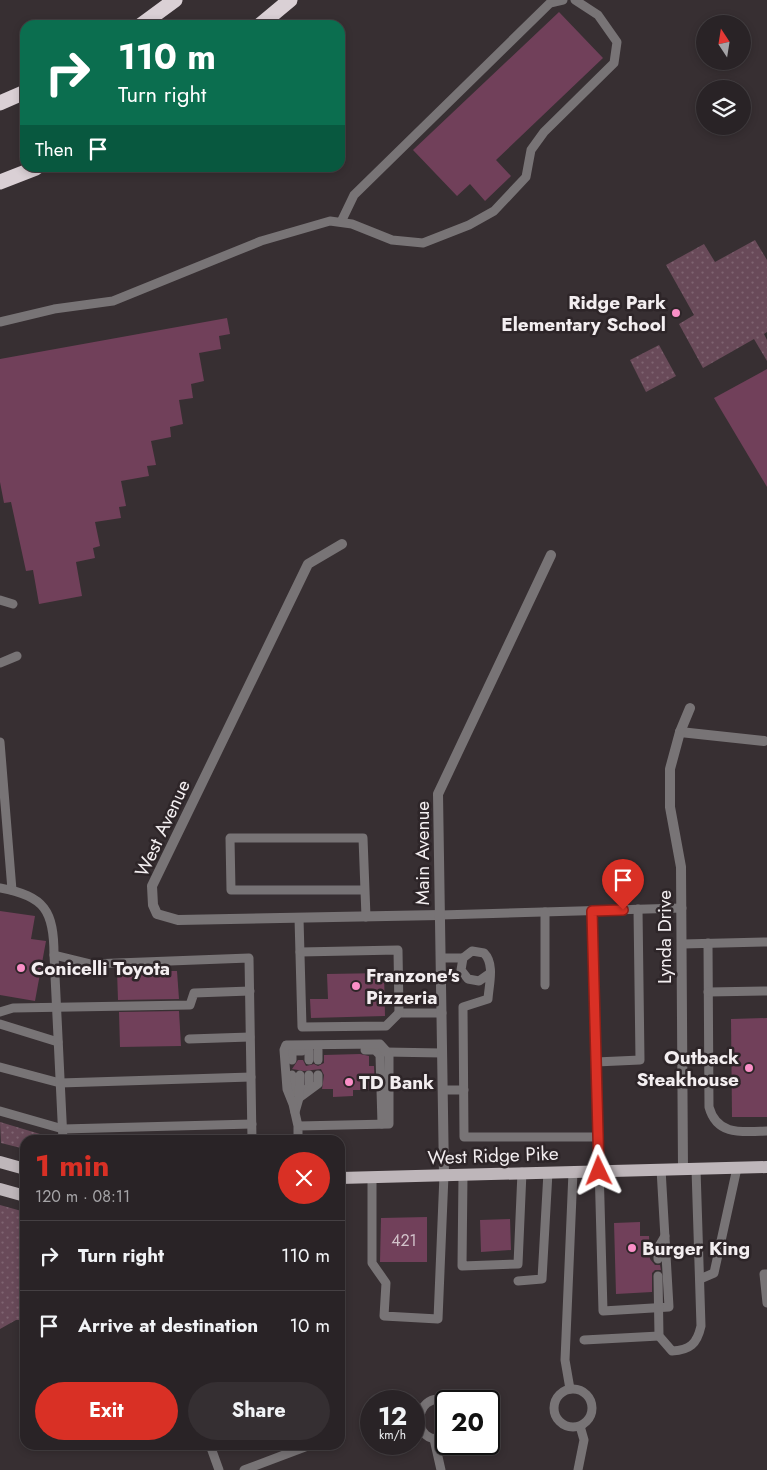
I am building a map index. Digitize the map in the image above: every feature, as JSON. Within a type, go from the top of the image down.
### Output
[{"type":"highway","points":[[148,20],[175,0]]},
{"type":"highway","points":[[266,20],[290,0]]},
{"type":"highway","points":[[0,103],[20,94]]},
{"type":"highway","points":[[0,182],[26,172]]},
{"type":"main road","points":[[0,1162],[20,1168]]},
{"type":"main road","name":"West Ridge Pike","points":[[345,1178],[767,1167]]},
{"type":"main road","points":[[0,1189],[20,1195]]},
{"type":"street","name":"West Avenue","points":[[342,544],[308,564],[152,886],[153,905],[157,914],[178,920],[440,915]]},
{"type":"street","name":"Main Avenue","points":[[444,1176],[438,794],[551,555]]},
{"type":"street","name":"Lynda Drive","points":[[683,1169],[681,867],[670,807],[670,769],[680,732],[690,708]]},
{"type":"street","points":[[680,732],[764,741]]},
{"type":"lane","points":[[341,222],[354,195],[550,3],[562,0]]},
{"type":"lane","points":[[0,322],[54,309],[114,301],[260,241],[330,221],[352,224],[392,240],[423,243],[469,225],[494,212],[526,177],[531,150],[544,132],[614,63],[617,42],[598,15],[575,0]]},
{"type":"lane","points":[[0,600],[13,604]]},
{"type":"lane","points":[[0,663],[17,656]]},
{"type":"lane","points":[[0,742],[12,890]]},
{"type":"lane","points":[[364,890],[231,890],[230,838],[363,838],[366,917]]},
{"type":"lane","points":[[0,888],[22,892],[36,900],[46,911],[53,925],[63,1135]]},
{"type":"lane","points":[[440,915],[682,908]]},
{"type":"lane","points":[[596,1062],[640,1060],[638,909]]},
{"type":"lane","points":[[592,911],[603,1311],[669,1307],[661,1169]]},
{"type":"lane","points":[[544,985],[545,912]]},
{"type":"lane","points":[[299,918],[302,1027],[386,1026],[399,1013],[442,1013]]},
{"type":"lane","points":[[682,944],[767,942]]},
{"type":"lane","points":[[708,943],[709,1107],[711,1116],[724,1129],[732,1132],[767,1130]]},
{"type":"lane","points":[[300,952],[398,950],[399,1013]]},
{"type":"lane","points":[[441,958],[462,958],[472,951],[484,953],[491,962],[488,999],[463,1007],[464,1137],[597,1137]]},
{"type":"lane","points":[[54,955],[92,964],[249,958],[252,1135]]},
{"type":"lane","points":[[462,958],[460,970],[468,979],[479,981],[489,974]]},
{"type":"lane","points":[[0,1012],[13,1008],[190,1004],[194,993],[250,991]]},
{"type":"lane","points":[[708,992],[767,992]]},
{"type":"lane","points":[[0,1024],[58,1042]]},
{"type":"lane","points":[[188,1039],[250,1037]]},
{"type":"lane","points":[[296,1105],[287,1089],[284,1050],[286,1045],[380,1044],[389,1054],[386,1124]]},
{"type":"lane","points":[[306,1056],[375,1050],[389,1054],[442,1053]]},
{"type":"lane","points":[[375,1050],[380,1054],[386,1124]]},
{"type":"lane","points":[[0,1067],[60,1083],[251,1077]]},
{"type":"lane","points":[[296,1105],[309,1086],[305,1075],[296,1105],[298,1135]]},
{"type":"lane","points":[[443,1090],[464,1090]]},
{"type":"lane","points":[[0,1111],[62,1129],[252,1124]]},
{"type":"lane","points":[[298,1126],[386,1124]]},
{"type":"lane","points":[[700,1279],[714,1273],[737,1168]]},
{"type":"lane","points":[[658,1276],[659,1336],[672,1351],[688,1348],[698,1340],[702,1326],[696,1169]]},
{"type":"lane","points":[[463,1175],[462,1266],[518,1264],[522,1172]]},
{"type":"lane","points":[[518,1281],[542,1279],[548,1172]]},
{"type":"lane","points":[[570,1388],[565,1360],[573,1172]]},
{"type":"lane","points":[[372,1177],[372,1263],[386,1283],[384,1316],[438,1319],[444,1176]]},
{"type":"lane","points":[[658,1259],[658,1248],[665,1236]]},
{"type":"lane","points":[[766,1302],[764,1274],[767,1274]]},
{"type":"lane","points":[[584,1340],[659,1336]]},
{"type":"lane","points":[[570,1388],[584,1391],[592,1402],[590,1417],[580,1426],[567,1426],[555,1414],[555,1401],[559,1395],[570,1388]]},
{"type":"lane","points":[[435,1400],[429,1402],[420,1413],[419,1419],[422,1431],[434,1438],[441,1470]]},
{"type":"lane","points":[[578,1470],[584,1440],[580,1426]]},
{"type":"lane","points":[[212,1450],[219,1470]]},
{"type":"lane","points":[[244,1470],[297,1450]]},
{"type":"shaded area","points":[[755,240],[767,260],[767,332],[764,334],[767,340],[767,361],[754,339],[703,368],[679,324],[694,315],[666,265],[704,244],[715,262]]},
{"type":"shaded area","points":[[659,345],[676,376],[646,392],[630,360]]},
{"type":"shaded area","points":[[0,1122],[41,1135],[20,1135],[20,1148],[1,1143]]},
{"type":"shaded area","points":[[0,1205],[20,1211],[20,1320],[16,1320],[0,1329]]},
{"type":"building","points":[[559,12],[603,58],[496,160],[511,176],[485,201],[470,184],[457,196],[413,150]]},
{"type":"building","points":[[227,318],[230,334],[219,336],[221,349],[199,353],[204,381],[191,384],[193,398],[179,400],[183,424],[170,427],[171,437],[151,441],[156,465],[147,466],[149,476],[121,481],[126,506],[119,507],[121,518],[95,522],[100,546],[93,548],[95,558],[76,562],[82,596],[39,604],[33,570],[26,571],[11,502],[4,503],[0,482],[0,359]]},
{"type":"building","points":[[767,369],[767,487],[714,398]]},
{"type":"building","name":"Conicelli Toyota","points":[[0,911],[35,916],[31,939],[46,941],[35,1001],[0,995]]},
{"type":"building","points":[[117,971],[177,971],[179,999],[118,1000]]},
{"type":"building","name":"Franzone's Pizzeria","points":[[384,973],[385,1016],[311,1018],[310,999],[328,999],[327,974]]},
{"type":"building","points":[[179,1011],[181,1046],[120,1047],[119,1012]]},
{"type":"building","name":"Outback Steakhouse","points":[[767,1018],[767,1117],[732,1117],[731,1019]]},
{"type":"building","name":"TD Bank","points":[[360,1054],[369,1056],[369,1066],[374,1066],[375,1090],[353,1090],[353,1096],[333,1097],[333,1089],[322,1089],[324,1075],[321,1069],[304,1071],[292,1069],[298,1060],[303,1060],[306,1066],[314,1064],[318,1066],[324,1063],[324,1055]]},
{"type":"building","points":[[427,1217],[427,1262],[380,1262],[381,1218]]},
{"type":"building","points":[[510,1219],[511,1250],[481,1252],[480,1220]]},
{"type":"building","name":"Burger King","points":[[640,1222],[640,1236],[649,1236],[650,1259],[655,1265],[660,1265],[661,1270],[655,1270],[652,1273],[652,1292],[616,1294],[614,1223]]},
{"type":"place","name":"Ridge Park Elementary School","points":[[676,313]]},
{"type":"place","name":"Conicelli Toyota","points":[[21,968]]},
{"type":"place","name":"Franzone's Pizzeria","points":[[356,986]]},
{"type":"place","name":"Outback Steakhouse","points":[[749,1068]]},
{"type":"place","name":"TD Bank","points":[[349,1082]]},
{"type":"place","name":"Burger King","points":[[632,1248]]},
{"type":"route","points":[[599,1171],[592,911],[623,910]]}]
